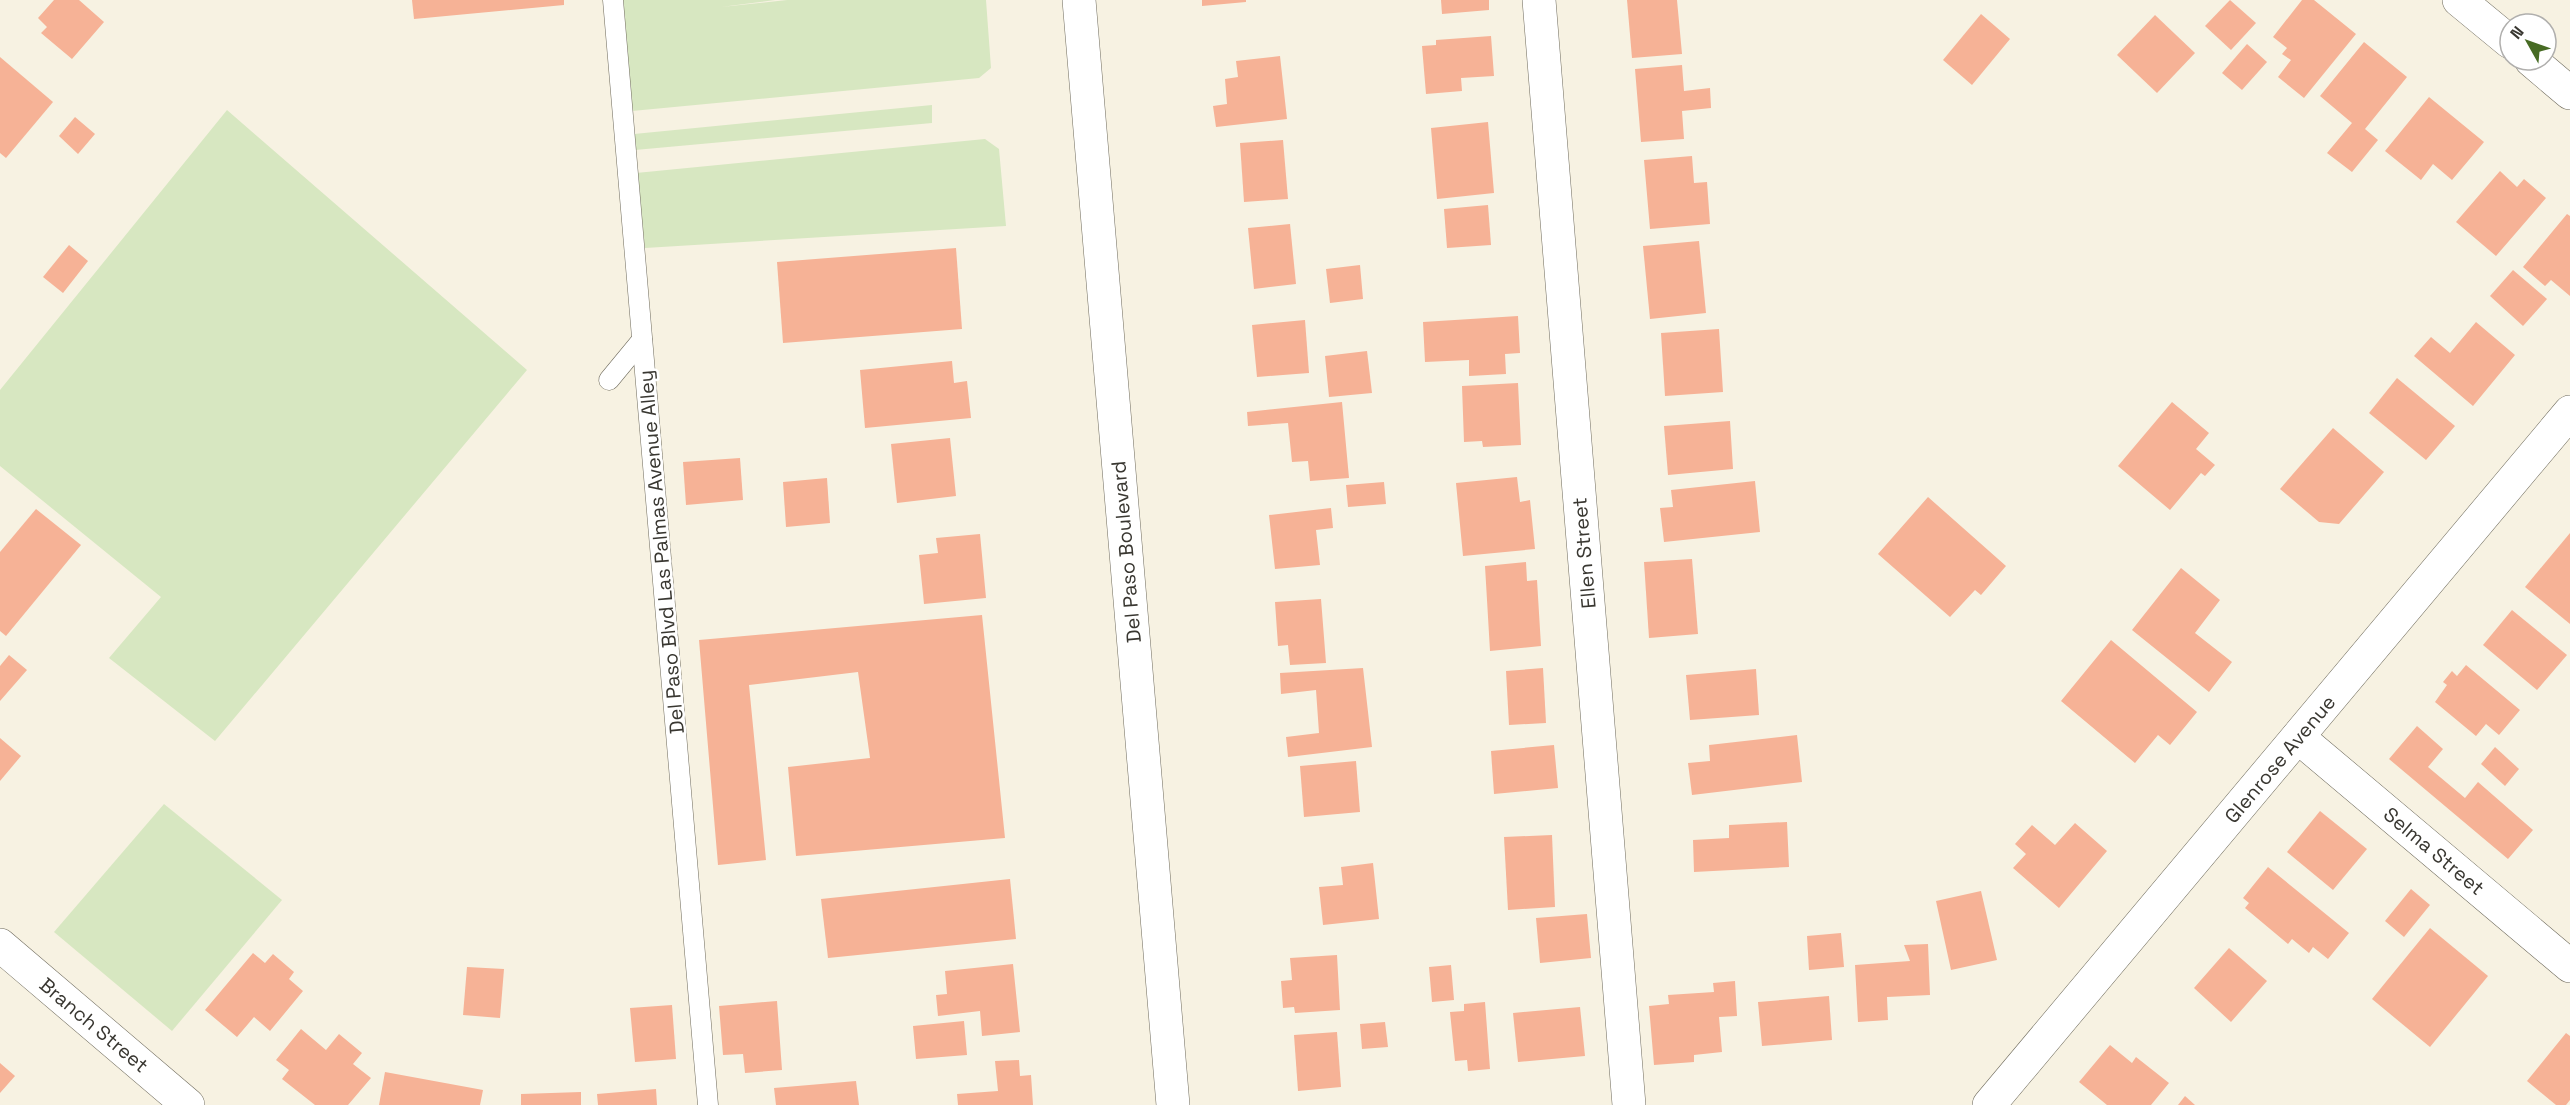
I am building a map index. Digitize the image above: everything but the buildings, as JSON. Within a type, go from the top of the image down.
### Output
[{"type":"street","name":"Del Paso Boulevard","points":[[1078,0],[1173,1105]]},
{"type":"street","name":"Ellen Street","points":[[1539,0],[1629,1105]]},
{"type":"street","points":[[2460,0],[2498,32]]},
{"type":"street","points":[[2545,72],[2570,93]]},
{"type":"street","name":"Glenrose Avenue","points":[[1989,1105],[2570,412]]},
{"type":"street","name":"Selma Street","points":[[2298,737],[2570,966]]},
{"type":"street","name":"Branch Street","points":[[0,945],[188,1105]]},
{"type":"lane","name":"Del Paso Blvd Las Palmas Avenue Alley","points":[[613,0],[708,1105]]},
{"type":"lane","points":[[609,380],[642,340]]},
{"type":"green space","points":[[623,0],[775,0],[721,7],[787,0],[986,0],[991,68],[979,78],[632,111]]},
{"type":"green space","points":[[932,105],[932,123],[635,150],[634,134]]},
{"type":"green space","points":[[227,110],[527,370],[215,741],[109,658],[161,597],[0,466],[0,390]]},
{"type":"green space","points":[[985,139],[999,149],[1006,226],[645,248],[636,173]]},
{"type":"green space","points":[[164,804],[282,900],[172,1031],[54,932]]}]
